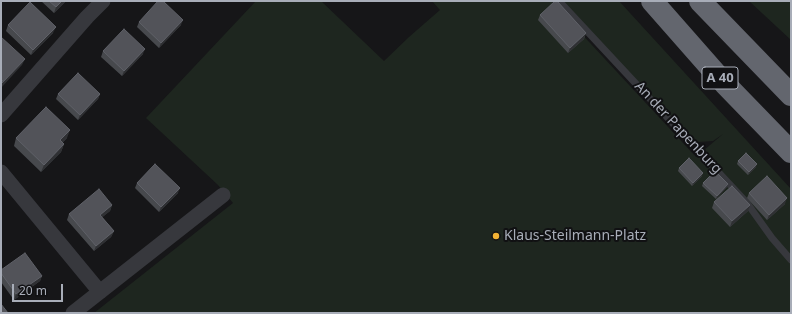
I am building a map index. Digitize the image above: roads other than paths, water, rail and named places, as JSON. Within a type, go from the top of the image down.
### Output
[{"type":"highway","name":"A 40","points":[[652,1],[725,84],[791,152]]},
{"type":"highway","name":"A 40","points":[[700,1],[791,95]]},
{"type":"street","points":[[1,115],[87,17],[103,1]]},
{"type":"street","points":[[1,172],[100,292]]},
{"type":"street","points":[[73,313],[223,195]]},
{"type":"lane","name":"An der Papenburg","points":[[559,1],[747,203],[772,238],[791,260]]},
{"type":"place","name":"Klaus-Steilmann-Platz","points":[[496,236]]}]
